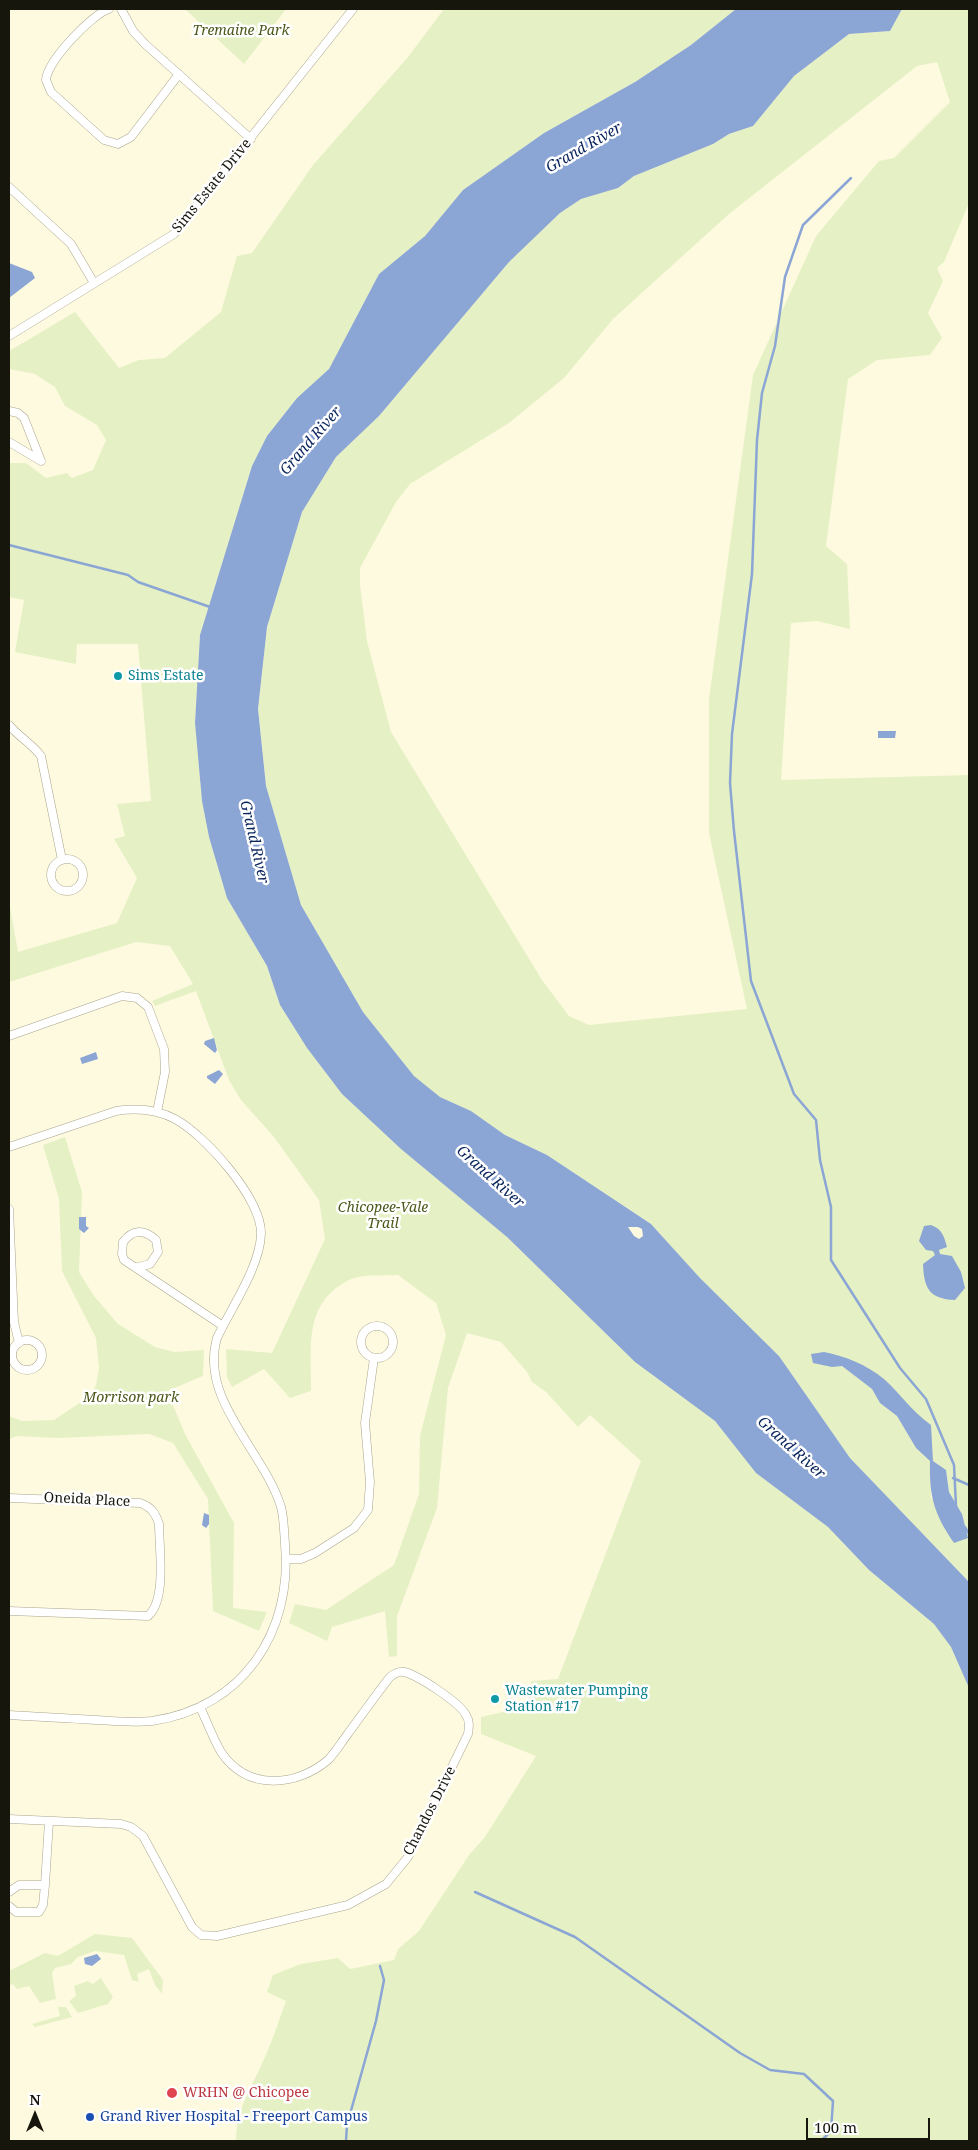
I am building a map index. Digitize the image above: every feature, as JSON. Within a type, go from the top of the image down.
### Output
[{"type":"street","points":[[109,9],[98,13],[87,23],[49,69],[46,80],[51,92],[104,140],[118,144],[131,137],[179,74]]},
{"type":"street","points":[[121,9],[138,37],[251,139]]},
{"type":"street","name":"Sims Estate Drive","points":[[9,336],[174,234],[353,9]]},
{"type":"street","points":[[9,187],[71,244],[94,284]]},
{"type":"street","points":[[9,411],[18,413],[24,418],[41,461],[9,442]]},
{"type":"street","points":[[9,725],[17,736],[30,742],[41,756],[62,860]]},
{"type":"street","points":[[69,859],[81,866],[83,879],[74,890],[62,890],[54,884],[52,879],[53,867],[62,860],[69,859]]},
{"type":"street","points":[[9,1036],[122,996],[137,998],[148,1007],[166,1060],[157,1112]]},
{"type":"street","points":[[9,1147],[116,1111],[133,1109],[157,1112],[174,1118],[190,1129],[244,1189],[259,1216],[261,1234],[257,1257],[213,1350],[213,1368],[220,1395],[281,1507],[286,1559],[281,1607],[271,1636],[261,1654],[244,1676],[223,1694],[200,1707],[167,1718],[133,1722],[9,1715]]},
{"type":"street","points":[[9,1209],[14,1322],[19,1344]]},
{"type":"street","points":[[138,1267],[150,1264],[158,1252],[156,1240],[143,1231],[128,1235],[121,1248],[124,1260],[138,1267],[146,1276],[223,1326]]},
{"type":"street","points":[[381,1326],[392,1335],[393,1345],[387,1355],[374,1358],[366,1355],[360,1341],[365,1331],[381,1326]]},
{"type":"street","points":[[286,1559],[302,1559],[315,1554],[354,1528],[368,1510],[370,1482],[365,1423],[374,1358]]},
{"type":"street","name":"Oneida Place","points":[[9,1498],[140,1502],[150,1507],[159,1524],[159,1593],[154,1610],[148,1616],[9,1611]]},
{"type":"street","name":"Chandos Drive","points":[[9,1819],[121,1824],[137,1830],[143,1836],[192,1927],[201,1935],[208,1937],[226,1934],[348,1905],[386,1884],[408,1857],[468,1734],[470,1724],[466,1714],[457,1704],[417,1677],[403,1672],[396,1673],[390,1677],[329,1759],[299,1777],[286,1781],[271,1781],[247,1775],[234,1766],[222,1752],[200,1707]]},
{"type":"street","points":[[9,1906],[16,1912],[39,1912],[43,1905],[49,1821]]},
{"type":"street","points":[[9,1892],[18,1885],[45,1885]]},
{"type":"green space","name":"Tremaine Park","points":[[185,9],[286,9],[244,64]]},
{"type":"green space","name":"Chicopee-Vale Trail","points":[[444,9],[736,9],[691,45],[635,82],[544,133],[463,190],[425,236],[379,274],[329,369],[297,398],[267,436],[252,466],[200,635],[195,723],[202,801],[209,837],[227,898],[267,966],[280,1005],[307,1048],[342,1094],[401,1149],[507,1237],[635,1362],[715,1421],[756,1473],[828,1527],[869,1570],[934,1624],[951,1647],[969,1688],[969,2141],[236,2141],[238,2121],[244,2102],[268,2050],[286,2001],[267,1992],[273,1975],[301,1964],[338,1958],[350,1969],[394,1960],[398,1949],[419,1931],[469,1855],[485,1837],[536,1756],[481,1734],[481,1717],[534,1705],[531,1681],[558,1679],[641,1461],[590,1415],[578,1427],[546,1392],[532,1382],[527,1372],[501,1342],[467,1333],[448,1388],[437,1508],[397,1616],[397,1656],[389,1657],[385,1611],[332,1627],[327,1641],[289,1623],[295,1604],[326,1610],[394,1565],[419,1494],[420,1436],[446,1335],[436,1303],[398,1275],[356,1277],[335,1289],[324,1300],[317,1313],[311,1342],[311,1391],[290,1398],[264,1369],[232,1387],[227,1377],[226,1349],[272,1353],[325,1239],[319,1200],[274,1137],[241,1100],[229,1080],[196,991],[155,1006],[152,1001],[193,984],[170,946],[136,942],[9,982],[9,901],[18,952],[117,923],[137,878],[114,839],[125,836],[117,804],[151,801],[138,644],[77,644],[76,664],[15,652],[24,600],[9,597],[9,463],[26,463],[46,478],[67,473],[72,478],[93,470],[106,440],[97,425],[65,406],[55,387],[35,374],[9,369],[9,351],[75,312],[119,368],[139,360],[165,358],[221,312],[237,256],[252,253],[313,165],[408,57]]},
{"type":"green space","points":[[902,9],[969,9],[969,203],[944,262],[937,268],[943,281],[928,313],[942,338],[930,355],[877,360],[848,379],[826,546],[847,564],[850,629],[817,621],[791,623],[781,780],[969,775],[969,1582],[850,1458],[779,1356],[700,1278],[651,1224],[547,1155],[505,1135],[471,1111],[440,1097],[414,1076],[363,1012],[301,905],[266,786],[258,709],[267,627],[302,512],[336,457],[379,416],[509,262],[560,213],[581,199],[618,188],[634,176],[713,144],[729,134],[753,126],[794,76],[849,34],[890,31]],"holes":[[[937,62],[950,102],[894,158],[879,161],[816,236],[753,375],[709,699],[709,833],[747,1009],[589,1025],[569,1016],[542,980],[391,732],[367,641],[360,585],[360,568],[396,502],[410,484],[509,423],[564,378],[613,319],[729,214],[917,66]],[[847,1358],[883,1378],[914,1413],[930,1425],[933,1461],[946,1470],[949,1492],[962,1514],[931,1498],[930,1461],[916,1448],[897,1416],[880,1403],[872,1389],[842,1366]]]},
{"type":"green space","name":"Morrison park","points":[[65,1137],[82,1192],[79,1272],[94,1296],[118,1324],[155,1347],[174,1352],[204,1350],[203,1376],[167,1391],[185,1434],[234,1523],[233,1608],[267,1612],[259,1631],[213,1611],[208,1499],[173,1443],[149,1434],[57,1438],[17,1436],[9,1439],[9,1416],[22,1421],[54,1420],[90,1396],[96,1385],[99,1369],[96,1338],[62,1271],[59,1199],[43,1145]]},
{"type":"green space","points":[[95,1934],[132,1938],[163,1980],[162,1994],[155,1985],[149,1969],[137,1974],[139,1982],[132,1980],[124,1955],[95,1951],[78,1957],[71,1964],[55,1968],[52,1973],[56,1999],[40,2003],[29,1986],[17,1989],[13,1984],[9,1986],[9,1971],[45,1953],[58,1956]]},
{"type":"green space","points":[[101,1978],[113,1997],[108,2004],[78,2013],[69,2001],[76,1996],[74,1986],[88,1981],[93,1984]]},
{"type":"green space","points":[[58,2007],[66,2007],[72,2017],[35,2027],[32,2024],[60,2016]]},
{"type":"water","name":"Grand River","points":[[736,9],[902,9],[890,31],[849,34],[794,76],[753,126],[729,134],[713,144],[634,176],[618,188],[581,199],[560,213],[509,262],[379,416],[336,457],[302,512],[267,627],[258,709],[266,786],[301,905],[363,1012],[414,1076],[440,1097],[471,1111],[505,1135],[547,1155],[651,1224],[700,1278],[779,1356],[850,1458],[969,1582],[969,1688],[951,1647],[934,1624],[869,1570],[828,1527],[756,1473],[715,1421],[635,1362],[507,1237],[401,1149],[342,1094],[307,1048],[280,1005],[267,966],[227,898],[209,837],[202,801],[195,723],[200,635],[252,466],[267,436],[297,398],[329,369],[379,274],[425,236],[463,190],[544,133],[635,82],[691,45]],"holes":[[[628,1227],[642,1229],[643,1236],[639,1239],[634,1236]]]},
{"type":"water","points":[[9,263],[32,272],[35,278],[9,298]]},
{"type":"water","points":[[878,731],[896,731],[895,738],[878,738]]},
{"type":"water","points":[[214,1038],[217,1050],[215,1053],[204,1044],[205,1041]]},
{"type":"water","points":[[96,1052],[98,1059],[82,1064],[80,1058]]},
{"type":"water","points":[[219,1070],[223,1074],[215,1084],[207,1076]]},
{"type":"water","points":[[79,1217],[86,1217],[86,1226],[89,1228],[84,1233],[79,1229]]},
{"type":"water","points":[[931,1225],[944,1236],[947,1247],[939,1250],[940,1254],[952,1256],[961,1272],[965,1288],[955,1300],[939,1297],[934,1294],[930,1291],[925,1280],[923,1264],[935,1255],[933,1251],[926,1250],[919,1241],[924,1226]]},
{"type":"water","points":[[824,1352],[840,1356],[870,1369],[884,1379],[917,1414],[931,1425],[933,1461],[946,1470],[949,1492],[962,1514],[968,1538],[954,1543],[947,1533],[934,1504],[930,1461],[916,1448],[897,1416],[880,1403],[872,1389],[842,1366],[832,1367],[813,1363],[811,1354]]},
{"type":"water","points":[[204,1513],[209,1515],[209,1524],[206,1528],[202,1525]]},
{"type":"water","points":[[97,1954],[101,1959],[92,1966],[85,1964],[84,1958]]},
{"type":"waterway","points":[[851,178],[803,225],[785,277],[775,346],[762,393],[757,440],[752,574],[732,734],[730,783],[751,981],[794,1094],[816,1120],[820,1160],[831,1207],[831,1260],[900,1368],[926,1399],[954,1465],[956,1506]]},
{"type":"waterway","points":[[9,545],[128,575],[138,582],[210,607]]},
{"type":"waterway","points":[[953,1478],[969,1485]]},
{"type":"waterway","points":[[965,1527],[969,1534]]},
{"type":"waterway","points":[[475,1892],[575,1937],[740,2053],[770,2070],[804,2074],[833,2101],[831,2131],[821,2141]]},
{"type":"waterway","points":[[346,2141],[347,2125],[376,2021],[384,1980],[380,1966]]},
{"type":"place","name":"Sims Estate","points":[[118,676]]},
{"type":"place","name":"Wastewater Pumping Station #17","points":[[495,1699]]},
{"type":"place","name":"WRHN @ Chicopee","points":[[172,2093]]},
{"type":"place","name":"Grand River Hospital - Freeport Campus","points":[[90,2117]]}]
